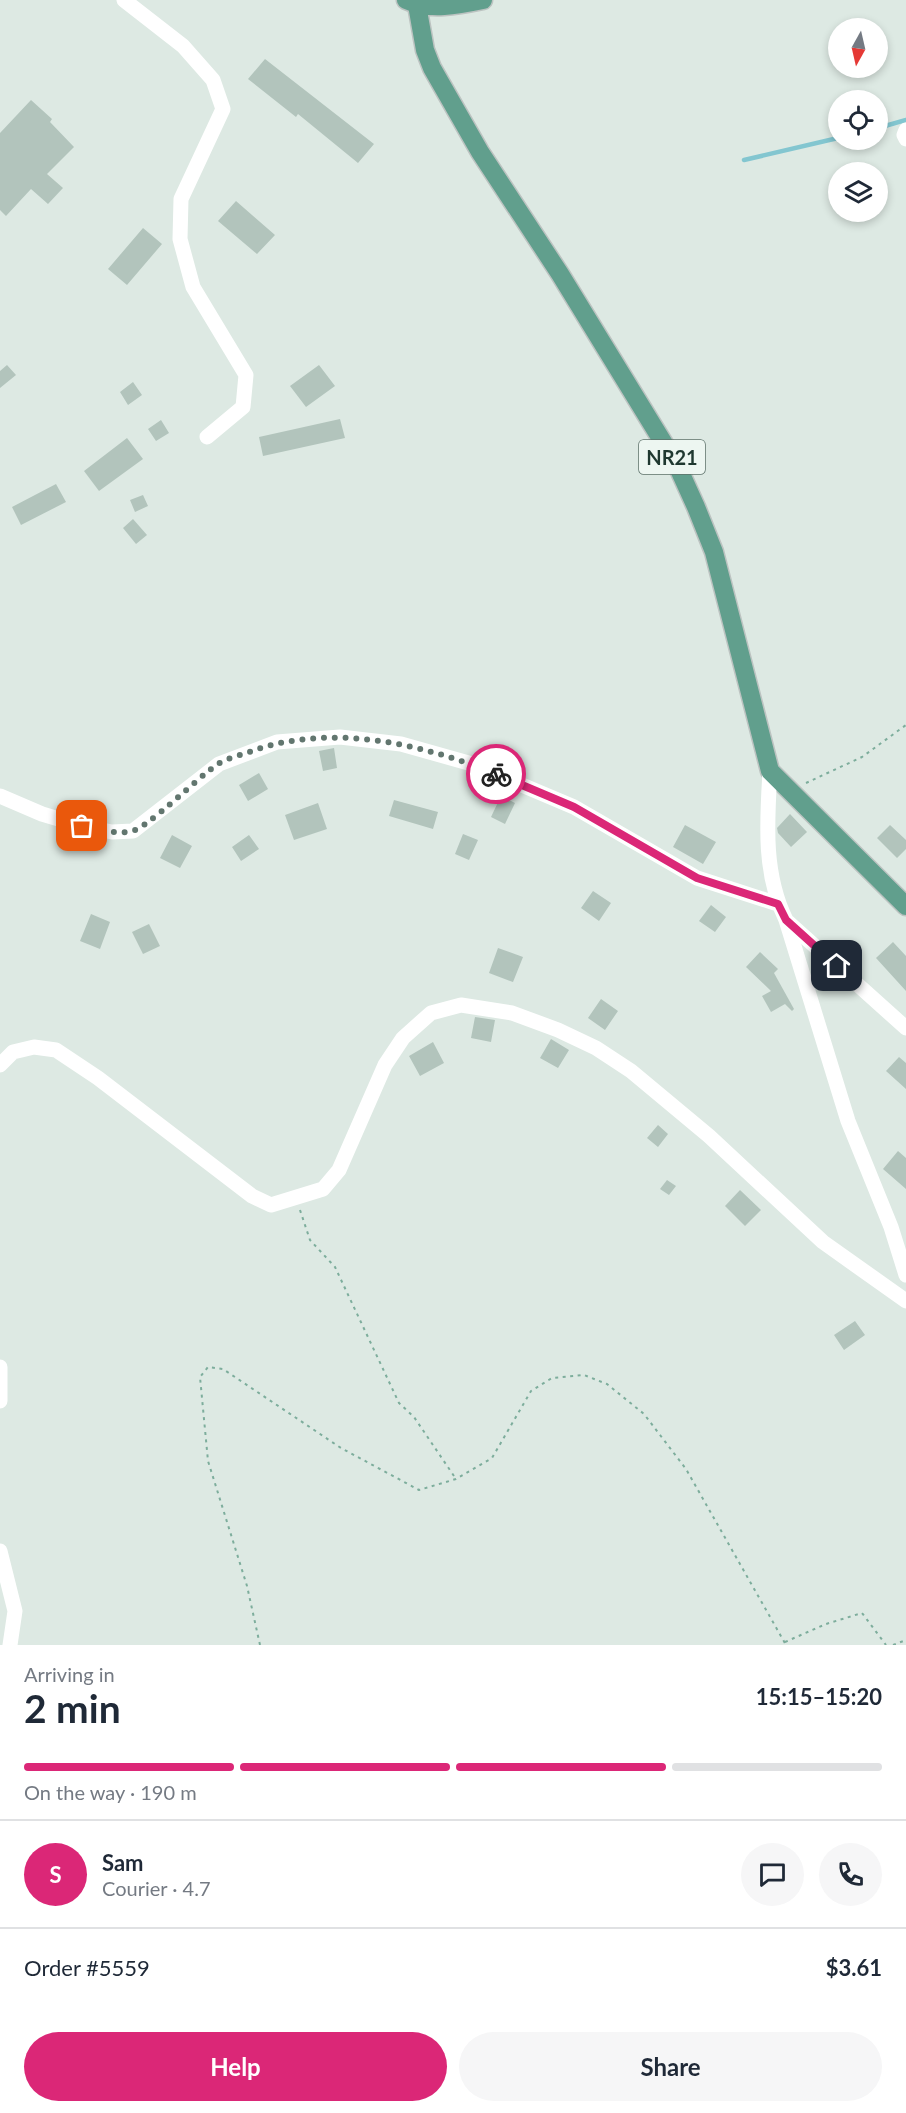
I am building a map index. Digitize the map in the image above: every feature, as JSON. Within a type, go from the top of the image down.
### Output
[{"type":"main road","points":[[411,3],[458,5],[483,0]]},
{"type":"main road","name":"NR21","points":[[411,3],[432,68],[480,152],[560,274],[677,465],[714,552],[770,771]]},
{"type":"main road","points":[[770,771],[906,906]]},
{"type":"street","points":[[124,0],[183,46],[213,80],[223,109],[181,199],[180,239],[193,287],[246,375],[243,407],[207,437]]},
{"type":"street","points":[[906,130],[904,135],[906,139]]},
{"type":"street","points":[[0,796],[42,814],[82,826],[112,832],[134,831],[219,764],[277,742],[340,737],[401,744],[472,764],[574,807],[697,878],[778,904]]},
{"type":"street","points":[[770,771],[766,831],[770,869],[778,904],[786,920],[848,1121],[891,1227],[906,1275]]},
{"type":"street","points":[[786,920],[906,1028]]},
{"type":"street","points":[[0,1065],[13,1052],[34,1047],[56,1050],[98,1078],[252,1196],[271,1204],[323,1190],[339,1170],[385,1065],[403,1038],[430,1013],[446,1006],[460,1005],[512,1013],[558,1030],[596,1048],[631,1071],[709,1136],[823,1242],[906,1301]]},
{"type":"street","points":[[0,1367],[0,1401]]},
{"type":"street","points":[[0,1551],[15,1611],[10,1645]]},
{"type":"path","points":[[790,790],[862,757],[906,724]]},
{"type":"path","points":[[296,1199],[310,1240],[335,1267],[399,1403],[414,1417],[456,1479]]},
{"type":"path","points":[[260,1645],[247,1586],[220,1508],[208,1461],[200,1377],[208,1367],[223,1369],[341,1448],[419,1490],[456,1479],[492,1458],[531,1391],[552,1378],[584,1375],[607,1384],[644,1414],[686,1470],[785,1644],[826,1624],[862,1612],[886,1645]]},
{"type":"path","points":[[893,1645],[906,1640]]},
{"type":"building","points":[[265,59],[374,144],[358,163],[298,114],[296,117],[248,79]]},
{"type":"building","points":[[31,100],[52,119],[50,122],[74,147],[47,174],[63,188],[48,204],[31,189],[6,216],[0,210],[0,133]]},
{"type":"building","points":[[236,201],[275,235],[257,254],[218,221]]},
{"type":"building","points":[[143,228],[162,244],[127,285],[108,269]]},
{"type":"building","points":[[7,365],[16,375],[0,388],[0,371]]},
{"type":"building","points":[[319,365],[335,386],[306,407],[290,386]]},
{"type":"building","points":[[133,382],[142,395],[128,405],[120,392]]},
{"type":"building","points":[[340,419],[345,438],[263,456],[259,437]]},
{"type":"building","points":[[161,420],[169,433],[156,441],[148,429]]},
{"type":"building","points":[[127,438],[143,459],[99,491],[84,471]]},
{"type":"building","points":[[56,484],[66,502],[21,525],[12,507]]},
{"type":"building","points":[[143,495],[148,506],[135,512],[130,500]]},
{"type":"building","points":[[133,519],[147,535],[136,544],[123,528]]},
{"type":"building","points":[[334,748],[337,768],[323,771],[319,751]]},
{"type":"building","points":[[259,773],[268,789],[248,801],[239,785]]},
{"type":"building","points":[[501,796],[515,803],[505,824],[491,817]]},
{"type":"building","points":[[394,800],[438,812],[433,829],[389,816]]},
{"type":"building","points":[[318,803],[327,829],[294,840],[285,815]]},
{"type":"building","points":[[790,814],[807,832],[791,847],[778,833],[777,828]]},
{"type":"building","points":[[685,825],[716,842],[703,864],[673,847]]},
{"type":"building","points":[[890,825],[906,840],[906,849],[897,858],[877,838]]},
{"type":"building","points":[[463,834],[478,840],[469,860],[455,854]]},
{"type":"building","points":[[172,835],[192,846],[180,868],[160,858]]},
{"type":"building","points":[[249,835],[259,849],[241,861],[232,847]]},
{"type":"building","points":[[593,891],[611,903],[599,921],[581,908]]},
{"type":"building","points":[[711,905],[726,917],[715,932],[699,921]]},
{"type":"building","points":[[91,914],[110,922],[100,949],[80,941]]},
{"type":"building","points":[[149,924],[160,946],[143,954],[132,932]]},
{"type":"building","points":[[893,942],[906,956],[906,991],[876,958]]},
{"type":"building","points":[[498,948],[523,957],[513,982],[489,973]]},
{"type":"building","points":[[760,952],[778,969],[774,973],[794,1009],[792,1011],[785,1004],[771,1012],[762,996],[771,991],[746,967]]},
{"type":"building","points":[[601,999],[618,1011],[605,1030],[588,1018]]},
{"type":"building","points":[[475,1017],[495,1020],[491,1042],[471,1038]]},
{"type":"building","points":[[551,1039],[569,1050],[558,1068],[540,1058]]},
{"type":"building","points":[[433,1042],[444,1063],[420,1076],[409,1056]]},
{"type":"building","points":[[899,1057],[906,1063],[906,1089],[886,1071]]},
{"type":"building","points":[[658,1125],[668,1134],[658,1147],[647,1138]]},
{"type":"building","points":[[898,1151],[906,1158],[906,1189],[883,1169]]},
{"type":"building","points":[[667,1180],[676,1186],[669,1195],[660,1189]]},
{"type":"building","points":[[740,1190],[761,1210],[745,1226],[725,1206]]},
{"type":"building","points":[[855,1321],[865,1335],[844,1350],[834,1335]]},
{"type":"waterway","points":[[888,125],[906,120]]},
{"type":"waterway","points":[[744,160],[828,140]]},
{"type":"way so far","points":[[82,826],[112,832],[134,831],[219,764],[277,742],[340,737],[401,744],[472,764],[496,774]]},
{"type":"route","points":[[496,774],[574,807],[697,878],[778,904],[786,920],[837,966]]}]
